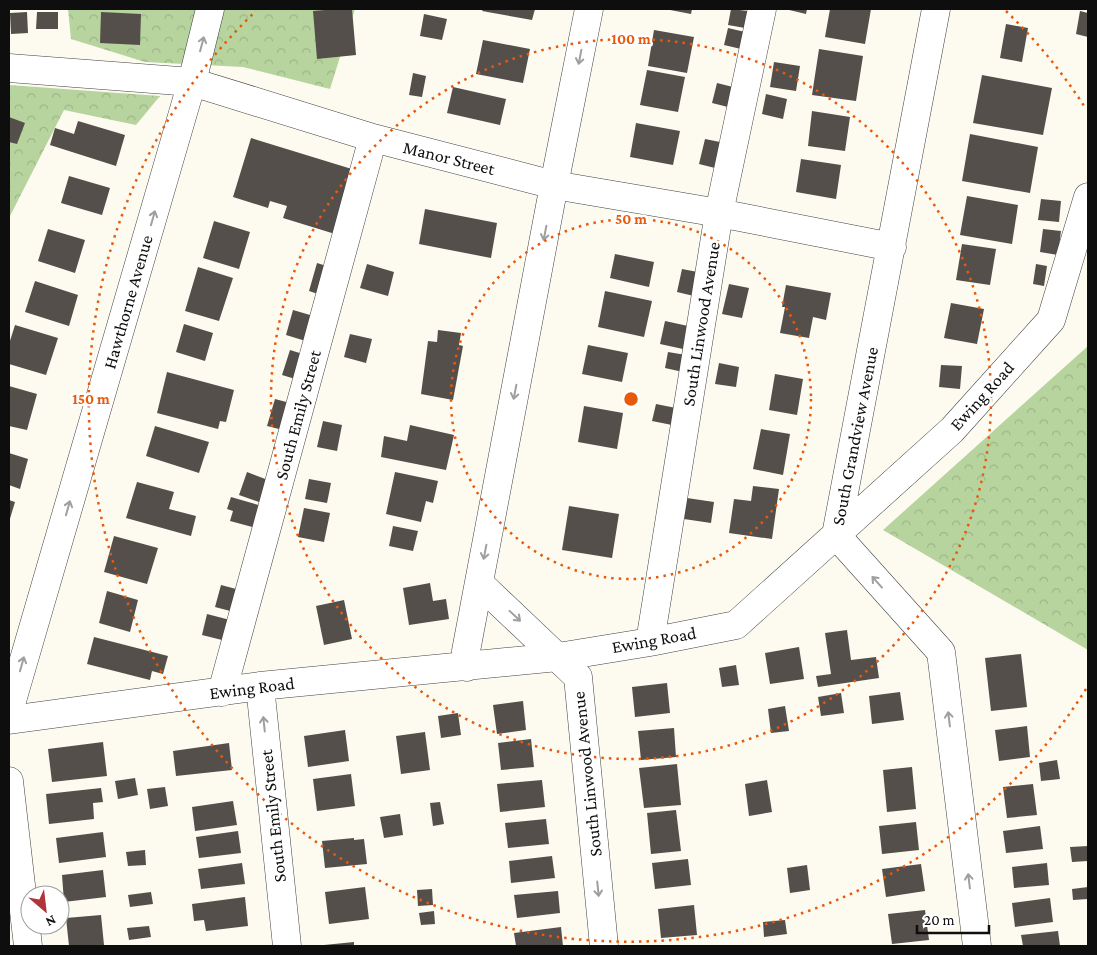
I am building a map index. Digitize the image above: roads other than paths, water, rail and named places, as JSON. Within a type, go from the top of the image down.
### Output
[{"type":"street","name":"Hawthorne Avenue","points":[[9,711],[192,82],[210,9]]},
{"type":"street","points":[[467,666],[466,651],[554,185],[590,9]]},
{"type":"street","name":"South Linwood Avenue","points":[[650,642],[719,213],[762,9]]},
{"type":"street","name":"South Grandview Avenue","points":[[936,9],[836,536],[941,652],[977,946]]},
{"type":"street","name":"Manor Street","points":[[9,68],[192,82],[373,138],[554,185],[719,213],[892,247]]},
{"type":"street","name":"South Emily Street","points":[[222,692],[373,138]]},
{"type":"street","name":"Ewing Road","points":[[9,720],[260,686],[558,657],[650,642],[736,625],[952,430],[1051,320],[1088,198]]},
{"type":"street","name":"South Linwood Avenue","points":[[479,583],[578,677],[604,946]]},
{"type":"street","name":"South Emily Street","points":[[260,686],[286,946]]},
{"type":"street","points":[[9,781],[28,946]]}]
